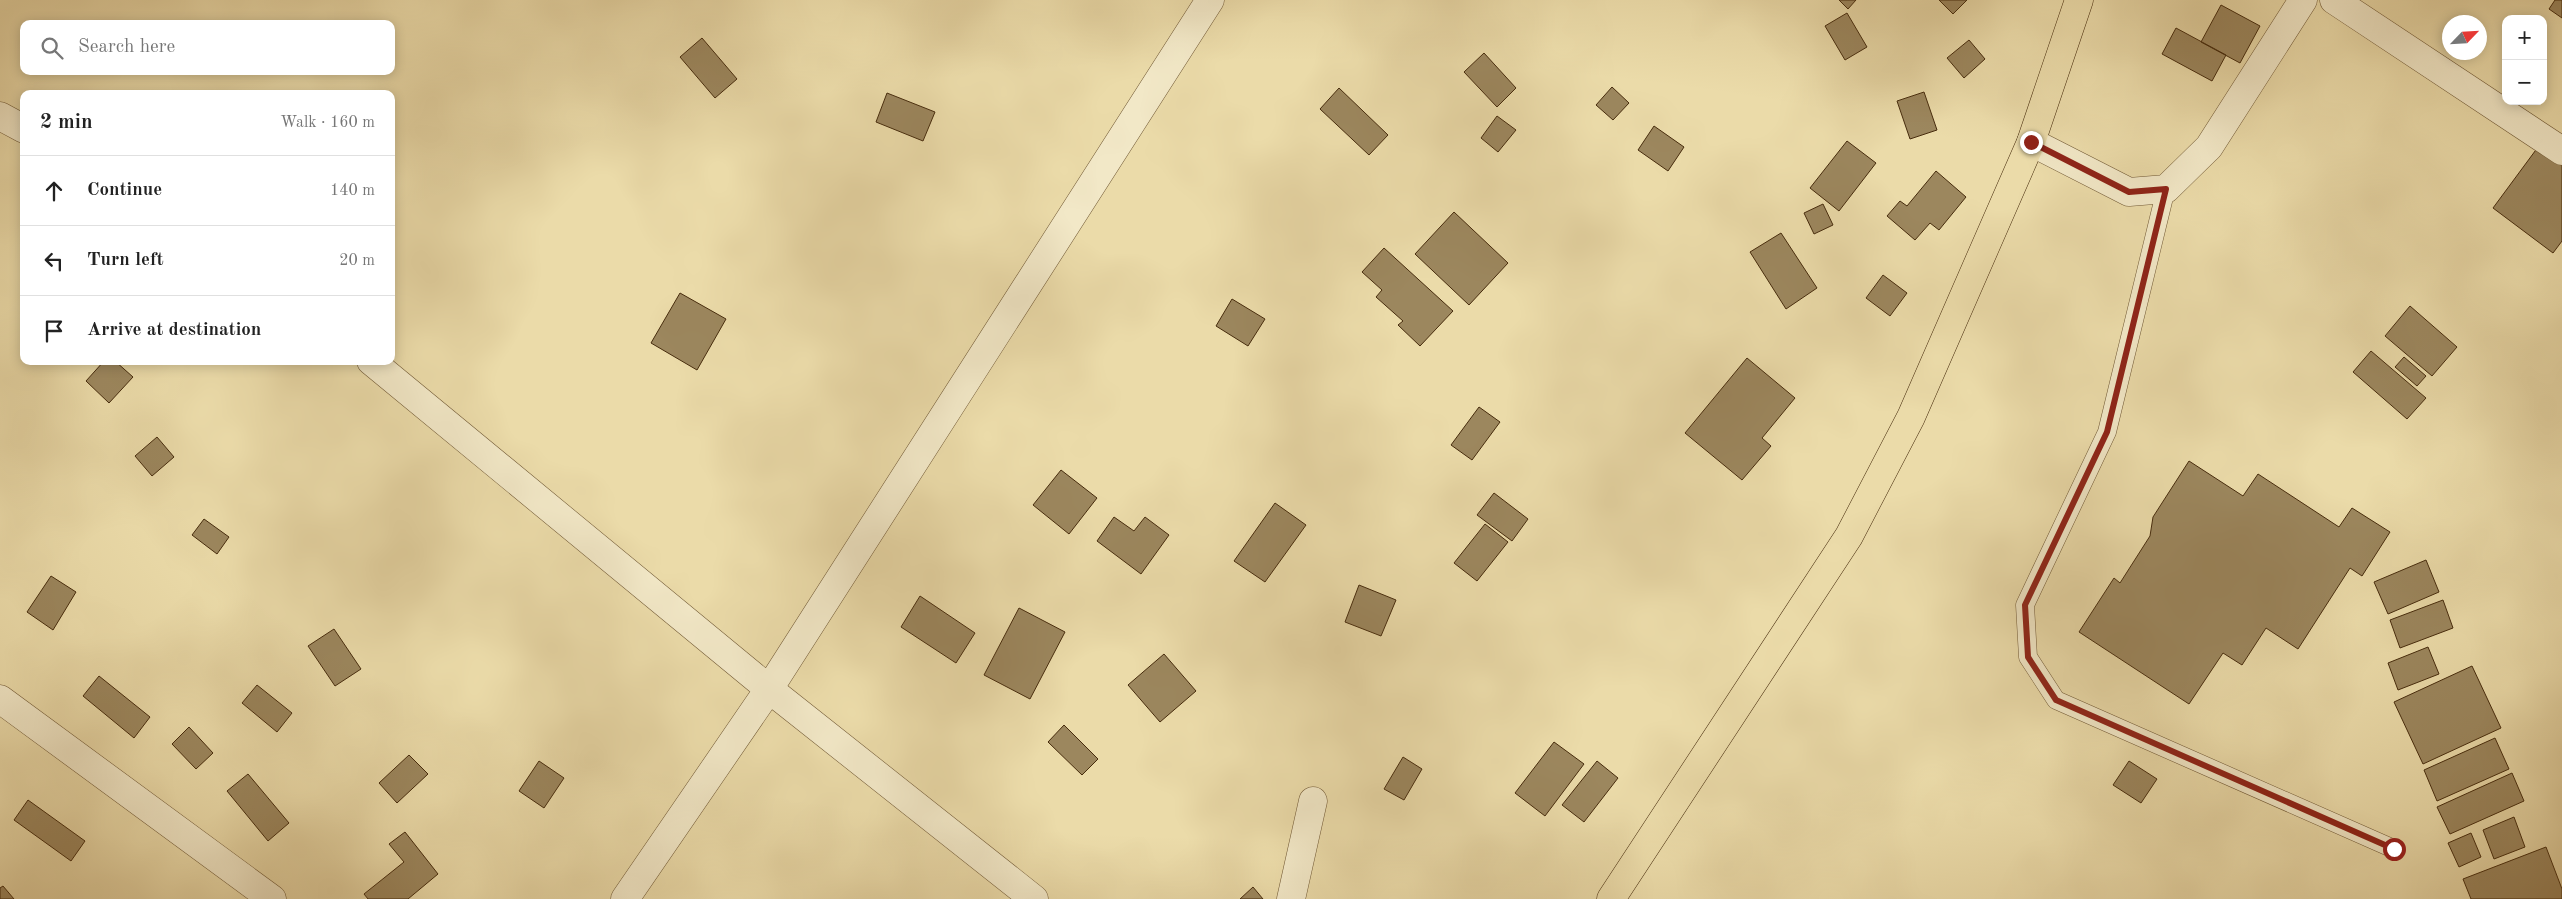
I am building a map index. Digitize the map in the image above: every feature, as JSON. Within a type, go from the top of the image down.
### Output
[{"type":"main road","points":[[1611,899],[1849,536],[1911,416],[2031,142],[2079,0]]},
{"type":"street","points":[[625,899],[769,689],[1210,0]]},
{"type":"street","points":[[2031,142],[2129,192],[2166,189],[2209,147],[2303,0]]},
{"type":"street","points":[[2334,0],[2562,150]]},
{"type":"street","points":[[0,116],[20,127]]},
{"type":"street","points":[[376,365],[769,689],[1034,899]]},
{"type":"street","points":[[0,699],[272,899]]},
{"type":"street","points":[[1291,899],[1313,801]]},
{"type":"lane","points":[[2166,189],[2107,432],[2025,605],[2028,657],[2056,700],[2394,849]]},
{"type":"building","points":[[1839,0],[1856,0],[1848,9]]},
{"type":"building","points":[[1939,0],[1967,0],[1953,14]]},
{"type":"building","points":[[2555,0],[2562,0],[2562,18],[2549,9]]},
{"type":"building","points":[[2221,5],[2260,26],[2240,63],[2201,42]]},
{"type":"building","points":[[1847,13],[1867,47],[1845,60],[1825,26]]},
{"type":"building","points":[[2176,28],[2226,55],[2212,81],[2162,54]]},
{"type":"building","points":[[702,38],[737,79],[715,98],[680,57]]},
{"type":"building","points":[[1969,40],[1985,59],[1964,78],[1947,58]]},
{"type":"building","points":[[1484,53],[1516,88],[1497,107],[1464,72]]},
{"type":"building","points":[[1612,87],[1629,103],[1613,120],[1596,105]]},
{"type":"building","points":[[1339,88],[1388,135],[1369,155],[1320,109]]},
{"type":"building","points":[[1924,92],[1937,130],[1910,139],[1897,101]]},
{"type":"building","points":[[887,93],[935,112],[923,141],[876,122]]},
{"type":"building","points":[[1497,116],[1516,130],[1498,152],[1481,138]]},
{"type":"building","points":[[1654,126],[1684,147],[1668,171],[1638,150]]},
{"type":"building","points":[[1847,141],[1876,163],[1839,211],[1810,188]]},
{"type":"building","points":[[2541,143],[2562,159],[2562,241],[2553,253],[2493,208]]},
{"type":"building","points":[[1936,171],[1966,197],[1939,230],[1930,223],[1915,240],[1887,216],[1900,201],[1907,206]]},
{"type":"building","points":[[1823,204],[1833,225],[1814,234],[1804,213]]},
{"type":"building","points":[[1454,212],[1508,263],[1469,305],[1415,254]]},
{"type":"building","points":[[1781,233],[1817,288],[1786,309],[1750,252]]},
{"type":"building","points":[[1384,248],[1453,311],[1420,346],[1398,325],[1403,321],[1376,297],[1382,290],[1362,272]]},
{"type":"building","points":[[1883,275],[1907,293],[1890,316],[1866,298]]},
{"type":"building","points":[[680,293],[726,319],[697,370],[651,343]]},
{"type":"building","points":[[1232,299],[1265,319],[1248,346],[1216,326]]},
{"type":"building","points":[[2410,306],[2457,347],[2432,376],[2385,336]]},
{"type":"building","points":[[2371,351],[2426,398],[2407,419],[2353,372]]},
{"type":"building","points":[[2404,357],[2426,376],[2417,386],[2395,367]]},
{"type":"building","points":[[1747,358],[1795,398],[1762,438],[1771,446],[1742,480],[1685,433]]},
{"type":"building","points":[[100,365],[120,365],[133,377],[109,403],[86,381]]},
{"type":"building","points":[[1479,407],[1500,422],[1472,460],[1451,445]]},
{"type":"building","points":[[157,437],[174,457],[152,476],[135,456]]},
{"type":"building","points":[[2189,461],[2243,496],[2258,474],[2339,527],[2352,508],[2390,532],[2362,576],[2350,568],[2298,649],[2266,628],[2242,665],[2223,653],[2189,704],[2079,632],[2114,578],[2120,583],[2150,536],[2153,517]]},
{"type":"building","points":[[1061,470],[1097,498],[1069,534],[1033,505]]},
{"type":"building","points":[[1494,493],[1528,519],[1512,541],[1477,515]]},
{"type":"building","points":[[1275,503],[1306,525],[1265,582],[1234,561]]},
{"type":"building","points":[[1114,517],[1134,531],[1145,517],[1169,535],[1141,574],[1097,541]]},
{"type":"building","points":[[204,519],[229,537],[217,554],[192,535]]},
{"type":"building","points":[[1485,524],[1508,542],[1477,581],[1454,563]]},
{"type":"building","points":[[2426,560],[2439,592],[2388,614],[2374,582]]},
{"type":"building","points":[[51,576],[76,592],[53,630],[27,612]]},
{"type":"building","points":[[1359,585],[1396,600],[1381,636],[1345,622]]},
{"type":"building","points":[[920,596],[975,633],[956,663],[901,627]]},
{"type":"building","points":[[2443,600],[2453,628],[2400,648],[2390,620]]},
{"type":"building","points":[[1019,608],[1065,632],[1030,699],[984,675]]},
{"type":"building","points":[[334,629],[361,669],[335,686],[308,646]]},
{"type":"building","points":[[2428,647],[2439,674],[2398,690],[2388,663]]},
{"type":"building","points":[[1164,654],[1196,691],[1160,722],[1128,685]]},
{"type":"building","points":[[2472,666],[2501,728],[2423,764],[2394,702]]},
{"type":"building","points":[[99,676],[150,717],[134,738],[83,696]]},
{"type":"building","points":[[257,685],[292,713],[277,732],[242,703]]},
{"type":"building","points":[[1064,725],[1098,759],[1082,775],[1048,742]]},
{"type":"building","points":[[189,727],[213,753],[196,769],[172,744]]},
{"type":"building","points":[[2495,738],[2509,769],[2437,801],[2424,770]]},
{"type":"building","points":[[1554,742],[1584,764],[1545,816],[1515,793]]},
{"type":"building","points":[[409,755],[428,774],[397,803],[379,783]]},
{"type":"building","points":[[1403,757],[1422,769],[1404,800],[1384,789]]},
{"type":"building","points":[[539,761],[564,778],[544,808],[519,791]]},
{"type":"building","points":[[1597,761],[1618,778],[1584,822],[1562,805]]},
{"type":"building","points":[[2129,761],[2157,779],[2141,803],[2113,785]]},
{"type":"building","points":[[2512,773],[2524,801],[2450,834],[2437,807]]},
{"type":"building","points":[[248,774],[289,823],[268,841],[227,791]]},
{"type":"building","points":[[28,800],[85,841],[71,861],[14,820]]},
{"type":"building","points":[[2514,817],[2525,847],[2494,859],[2483,830]]},
{"type":"building","points":[[405,832],[438,874],[408,899],[368,899],[364,894],[404,862],[389,844]]},
{"type":"building","points":[[2471,833],[2481,857],[2459,867],[2448,843]]},
{"type":"building","points":[[2546,847],[2562,889],[2562,899],[2471,899],[2463,879]]},
{"type":"building","points":[[3,886],[14,899],[0,899],[0,888]]},
{"type":"building","points":[[1253,887],[1263,899],[1240,899]]},
{"type":"route","points":[[2031,142],[2129,192],[2166,189],[2107,432],[2025,605],[2028,657],[2056,700],[2394,849]]}]
